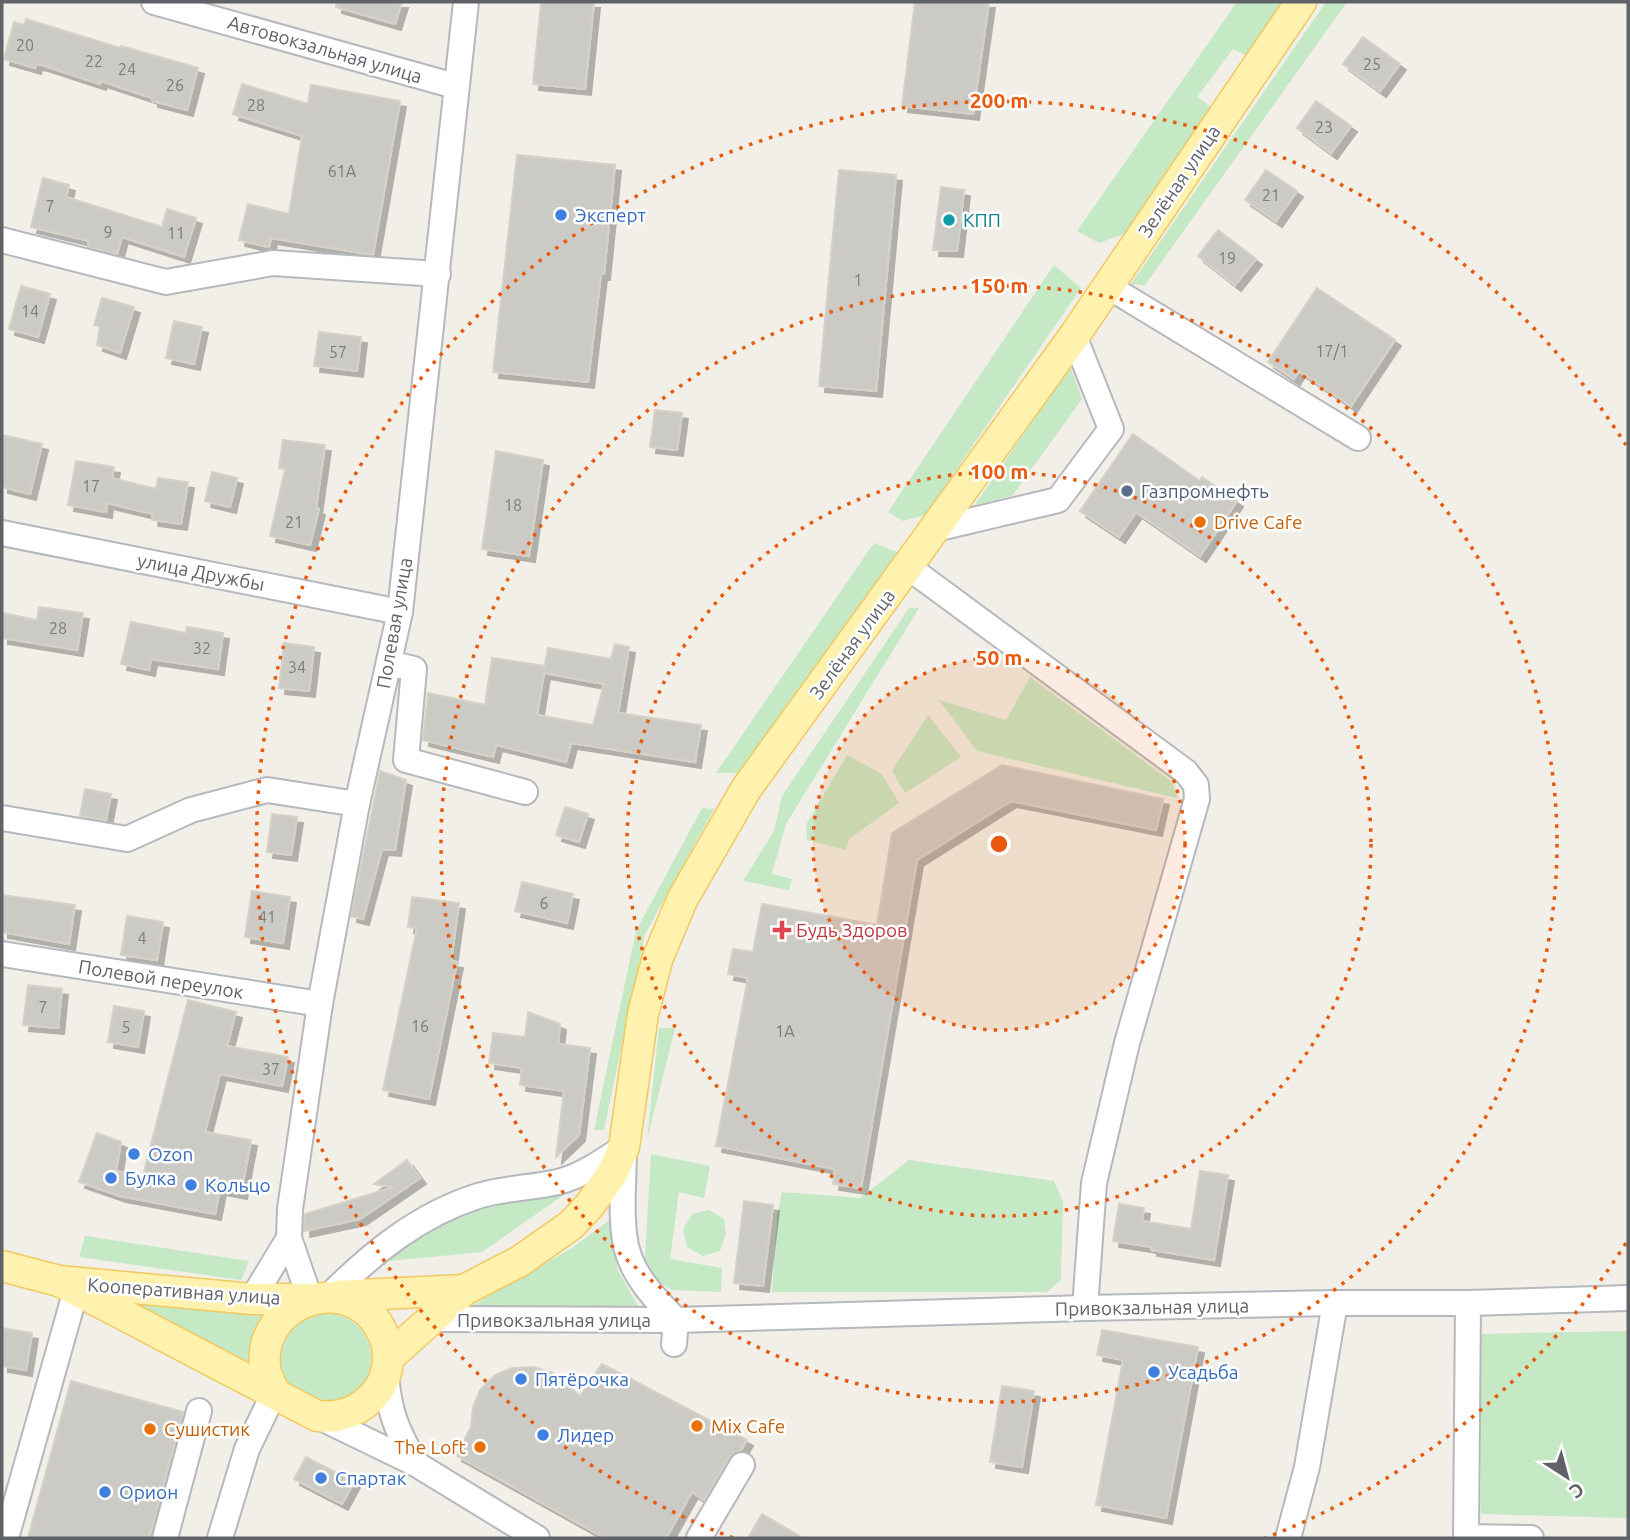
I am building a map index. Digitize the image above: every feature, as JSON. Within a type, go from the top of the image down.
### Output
[{"type":"main road","name":"Зелёная улица","points":[[387,1366],[464,1290],[520,1261],[571,1225],[589,1206],[611,1174],[624,1147],[643,1014],[657,960],[682,900],[746,789],[1109,287],[1301,2]]},
{"type":"main road","name":"Кооперативная улица","points":[[2,1266],[67,1285],[274,1392]]},
{"type":"main road","name":"Кооперативная улица","points":[[67,1285],[251,1299],[319,1298]]},
{"type":"main road","name":"Зелёная улица","points":[[319,1298],[464,1290]]},
{"type":"main road","points":[[319,1298],[348,1300],[362,1306],[374,1318],[385,1338],[387,1366],[379,1388],[357,1409],[341,1416],[317,1416],[274,1392],[266,1374],[265,1355],[268,1338],[278,1320],[292,1308],[319,1298]]},
{"type":"street","name":"Автовокзальная улица","points":[[154,2],[455,86]]},
{"type":"street","name":"Полевая улица","points":[[319,1298],[289,1238],[290,1209],[320,1004],[357,804],[400,612],[466,2]]},
{"type":"street","points":[[2,240],[166,282],[273,263],[438,274]]},
{"type":"street","points":[[1109,287],[1358,438]]},
{"type":"street","points":[[935,529],[1058,500],[1111,429],[1074,336]]},
{"type":"street","name":"улица Дружбы","points":[[2,533],[400,612]]},
{"type":"street","points":[[908,567],[1186,772],[1196,785],[1197,799],[1128,1043],[1094,1183],[1084,1308]]},
{"type":"street","points":[[389,663],[414,669],[406,761],[524,792]]},
{"type":"street","points":[[2,818],[127,839],[191,810],[267,790],[357,804]]},
{"type":"street","name":"Полевой переулок","points":[[2,954],[320,1004]]},
{"type":"street","points":[[319,1298],[403,1232],[446,1207],[481,1195],[559,1182],[583,1173],[624,1147]]},
{"type":"street","name":"Привокзальная улица","points":[[624,1147],[624,1238],[628,1255],[675,1332]]},
{"type":"street","name":"Полевая улица","points":[[251,1299],[289,1238]]},
{"type":"street","points":[[6,1538],[67,1285]]},
{"type":"street","name":"Привокзальная улица","points":[[432,1319],[675,1332],[1084,1308],[1628,1298]]},
{"type":"street","points":[[1288,1538],[1307,1467],[1335,1303]]},
{"type":"street","points":[[1468,1303],[1466,1537],[1531,1538]]},
{"type":"street","points":[[387,1366],[388,1404],[394,1422],[416,1464]]},
{"type":"street","points":[[220,1538],[247,1449],[274,1392]]},
{"type":"street","points":[[165,1538],[199,1411]]},
{"type":"street","points":[[317,1416],[416,1464],[537,1538]]},
{"type":"street","points":[[699,1538],[742,1465]]},
{"type":"green space","points":[[1237,2],[1286,2],[1249,57],[1233,49],[1197,97],[1213,108],[1126,233],[1099,243],[1077,231]]},
{"type":"green space","points":[[1326,2],[1347,2],[1145,285],[1131,284]]},
{"type":"green space","points":[[1054,265],[1081,288],[925,515],[903,521],[888,512]]},
{"type":"green space","points":[[1070,366],[1082,399],[1012,496],[975,505]]},
{"type":"green space","points":[[874,543],[899,553],[740,773],[716,773]]},
{"type":"green space","points":[[909,608],[919,608],[786,824],[772,874],[792,879],[789,890],[743,881],[774,831],[782,796]]},
{"type":"green space","points":[[1030,677],[1172,782],[1177,798],[977,751],[939,700],[1006,720]]},
{"type":"green space","points":[[928,715],[961,757],[905,793],[892,771]]},
{"type":"green space","points":[[847,755],[882,774],[899,803],[849,839],[846,850],[807,840],[806,825]]},
{"type":"green space","points":[[702,808],[714,809],[645,934],[604,1130],[594,1130],[636,931]]},
{"type":"green space","points":[[659,1028],[675,1028],[647,1140]]},
{"type":"green space","points":[[651,1154],[710,1166],[704,1198],[679,1192],[670,1259],[722,1268],[721,1292],[672,1290],[657,1281],[645,1258]]},
{"type":"green space","points":[[909,1160],[1054,1181],[1063,1201],[1061,1280],[1047,1292],[772,1292],[777,1215],[782,1192],[860,1198]]},
{"type":"green space","points":[[565,1194],[482,1252],[379,1262],[473,1208]]},
{"type":"green space","points":[[709,1210],[724,1219],[726,1233],[720,1251],[703,1256],[687,1247],[683,1230],[692,1214]]},
{"type":"green space","points":[[611,1219],[617,1269],[639,1308],[468,1308],[572,1248]]},
{"type":"green space","points":[[85,1236],[249,1261],[241,1280],[79,1257]]},
{"type":"green space","points":[[102,1295],[271,1312],[257,1368]]},
{"type":"green space","points":[[326,1313],[343,1316],[358,1326],[368,1341],[371,1358],[368,1375],[358,1390],[343,1400],[326,1403],[309,1400],[294,1390],[284,1375],[281,1358],[284,1341],[294,1326],[309,1316]]},
{"type":"green space","points":[[1628,1331],[1628,1518],[1481,1514],[1481,1334]]},
{"type":"building","points":[[337,2],[402,2],[395,24],[336,7]]},
{"type":"building","points":[[541,2],[594,2],[585,89],[533,84]]},
{"type":"building","points":[[915,2],[989,2],[973,114],[902,106]]},
{"type":"building","points":[[26,19],[120,48],[121,46],[198,68],[187,110],[152,101],[152,98],[101,81],[100,84],[42,65],[36,64],[35,68],[4,59],[14,22],[24,25]]},
{"type":"building","points":[[1363,37],[1400,64],[1380,91],[1343,64]]},
{"type":"building","points":[[242,84],[308,104],[311,85],[400,101],[373,255],[271,238],[269,247],[239,240],[248,204],[289,214],[302,136],[233,114]]},
{"type":"building","points":[[1316,101],[1351,126],[1331,153],[1297,128]]},
{"type":"building","points":[[517,155],[615,165],[604,274],[601,274],[588,382],[493,372]]},
{"type":"building","points":[[839,170],[896,175],[876,391],[819,386]]},
{"type":"building","points":[[1266,170],[1297,191],[1276,221],[1245,200]]},
{"type":"building","points":[[43,178],[69,185],[66,197],[162,227],[167,209],[196,218],[184,257],[122,237],[117,254],[88,247],[89,241],[31,227]]},
{"type":"building","name":"КПП","points":[[941,187],[964,190],[957,251],[933,250]]},
{"type":"building","points":[[1218,230],[1256,259],[1235,285],[1198,256]]},
{"type":"building","points":[[21,286],[50,294],[38,337],[9,329]]},
{"type":"building","points":[[1317,288],[1395,340],[1351,406],[1299,371],[1294,379],[1268,362]]},
{"type":"building","points":[[102,298],[134,307],[120,353],[97,345],[100,326],[94,325]]},
{"type":"building","points":[[174,321],[202,327],[194,364],[166,358]]},
{"type":"building","points":[[319,332],[361,337],[357,371],[314,366]]},
{"type":"building","points":[[655,410],[682,413],[677,450],[650,447]]},
{"type":"building","points":[[1133,434],[1200,481],[1202,477],[1237,501],[1200,556],[1136,512],[1119,537],[1080,511]]},
{"type":"building","points":[[2,435],[42,444],[30,494],[2,487]]},
{"type":"building","points":[[283,440],[325,445],[316,508],[319,509],[310,545],[270,536],[285,469],[279,468]]},
{"type":"building","points":[[496,451],[543,460],[529,556],[482,549]]},
{"type":"building","points":[[76,461],[114,467],[112,478],[156,489],[158,478],[188,482],[181,524],[152,520],[153,514],[107,503],[106,512],[68,505]]},
{"type":"building","points":[[212,472],[237,478],[230,507],[205,501]]},
{"type":"building","points":[[39,607],[83,613],[77,650],[2,638],[2,613],[37,620]]},
{"type":"building","points":[[131,622],[186,633],[187,627],[223,633],[218,669],[151,659],[149,670],[121,664]]},
{"type":"building","points":[[284,643],[314,647],[309,691],[279,688]]},
{"type":"building","points":[[615,644],[629,647],[618,713],[701,725],[695,762],[571,743],[566,762],[496,745],[493,757],[423,740],[428,693],[485,705],[492,658],[545,666],[548,648],[611,659]],"holes":[[[544,673],[604,684],[593,725],[537,715]]]},
{"type":"building","points":[[1002,765],[1163,799],[1156,830],[1011,801],[917,860],[861,1188],[833,1184],[835,1169],[716,1146],[748,978],[728,974],[733,949],[753,952],[762,904],[877,925],[892,833]]},
{"type":"building","points":[[380,771],[406,780],[395,850],[382,849],[363,919],[351,916]]},
{"type":"building","points":[[85,789],[111,794],[106,820],[80,816]]},
{"type":"building","points":[[565,807],[588,814],[579,842],[556,835]]},
{"type":"building","points":[[272,814],[297,817],[291,855],[267,852]]},
{"type":"building","points":[[522,882],[573,894],[567,923],[515,911]]},
{"type":"building","points":[[252,891],[290,897],[283,943],[245,937]]},
{"type":"building","points":[[2,895],[75,905],[69,944],[2,932]]},
{"type":"building","points":[[412,897],[459,903],[451,961],[457,962],[429,1099],[383,1090],[417,928],[408,927]]},
{"type":"building","points":[[127,916],[163,922],[157,960],[121,955]]},
{"type":"building","points":[[28,985],[62,989],[58,1028],[23,1025]]},
{"type":"building","points":[[188,1000],[236,1012],[227,1046],[288,1057],[282,1086],[220,1074],[205,1132],[251,1140],[241,1193],[220,1189],[215,1214],[120,1196],[79,1182],[97,1133],[121,1142],[116,1171],[143,1176]]},
{"type":"building","points":[[114,1006],[144,1011],[138,1047],[108,1042]]},
{"type":"building","points":[[528,1012],[560,1024],[558,1044],[590,1048],[579,1135],[556,1157],[564,1091],[520,1085],[522,1068],[489,1063],[493,1033],[525,1037]]},
{"type":"building","points":[[407,1160],[420,1178],[360,1219],[304,1231],[305,1214],[394,1187],[374,1184]]},
{"type":"building","points":[[1200,1171],[1228,1175],[1214,1260],[1113,1241],[1119,1204],[1144,1208],[1142,1221],[1191,1229]]},
{"type":"building","points":[[744,1201],[773,1205],[763,1286],[734,1283]]},
{"type":"building","points":[[2,1328],[32,1333],[26,1370],[2,1366]]},
{"type":"building","points":[[1102,1330],[1198,1347],[1166,1518],[1096,1505],[1123,1360],[1097,1355]]},
{"type":"building","points":[[602,1364],[747,1440],[741,1450],[729,1457],[704,1500],[692,1492],[666,1538],[605,1538],[456,1455],[471,1427],[473,1407],[480,1390],[495,1375],[512,1368],[533,1367],[553,1373],[580,1396]]},
{"type":"building","points":[[71,1381],[183,1412],[149,1538],[28,1538]]},
{"type":"building","points":[[1002,1386],[1034,1391],[1022,1467],[990,1462]]},
{"type":"building","points":[[306,1457],[354,1482],[342,1504],[294,1479]]},
{"type":"building","points":[[762,1514],[803,1538],[748,1538]]},
{"type":"place","name":"Эксперт","points":[[561,215]]},
{"type":"place","name":"КПП","points":[[949,220]]},
{"type":"place","name":"Газпромнефть","points":[[1127,491]]},
{"type":"place","name":"Drive Cafe","points":[[1200,522]]},
{"type":"place","name":"Будь Здоров","points":[[782,930]]},
{"type":"place","name":"Ozon","points":[[134,1154]]},
{"type":"place","name":"Булка","points":[[111,1178]]},
{"type":"place","name":"Кольцо","points":[[191,1185]]},
{"type":"place","name":"Усадьба","points":[[1154,1372]]},
{"type":"place","name":"Пятёрочка","points":[[521,1379]]},
{"type":"place","name":"Mix Cafe","points":[[697,1426]]},
{"type":"place","name":"Сушистик","points":[[150,1429]]},
{"type":"place","name":"Лидер","points":[[543,1435]]},
{"type":"place","name":"The Loft","points":[[480,1447]]},
{"type":"place","name":"Спартак","points":[[321,1478]]},
{"type":"place","name":"Орион","points":[[105,1492]]}]
